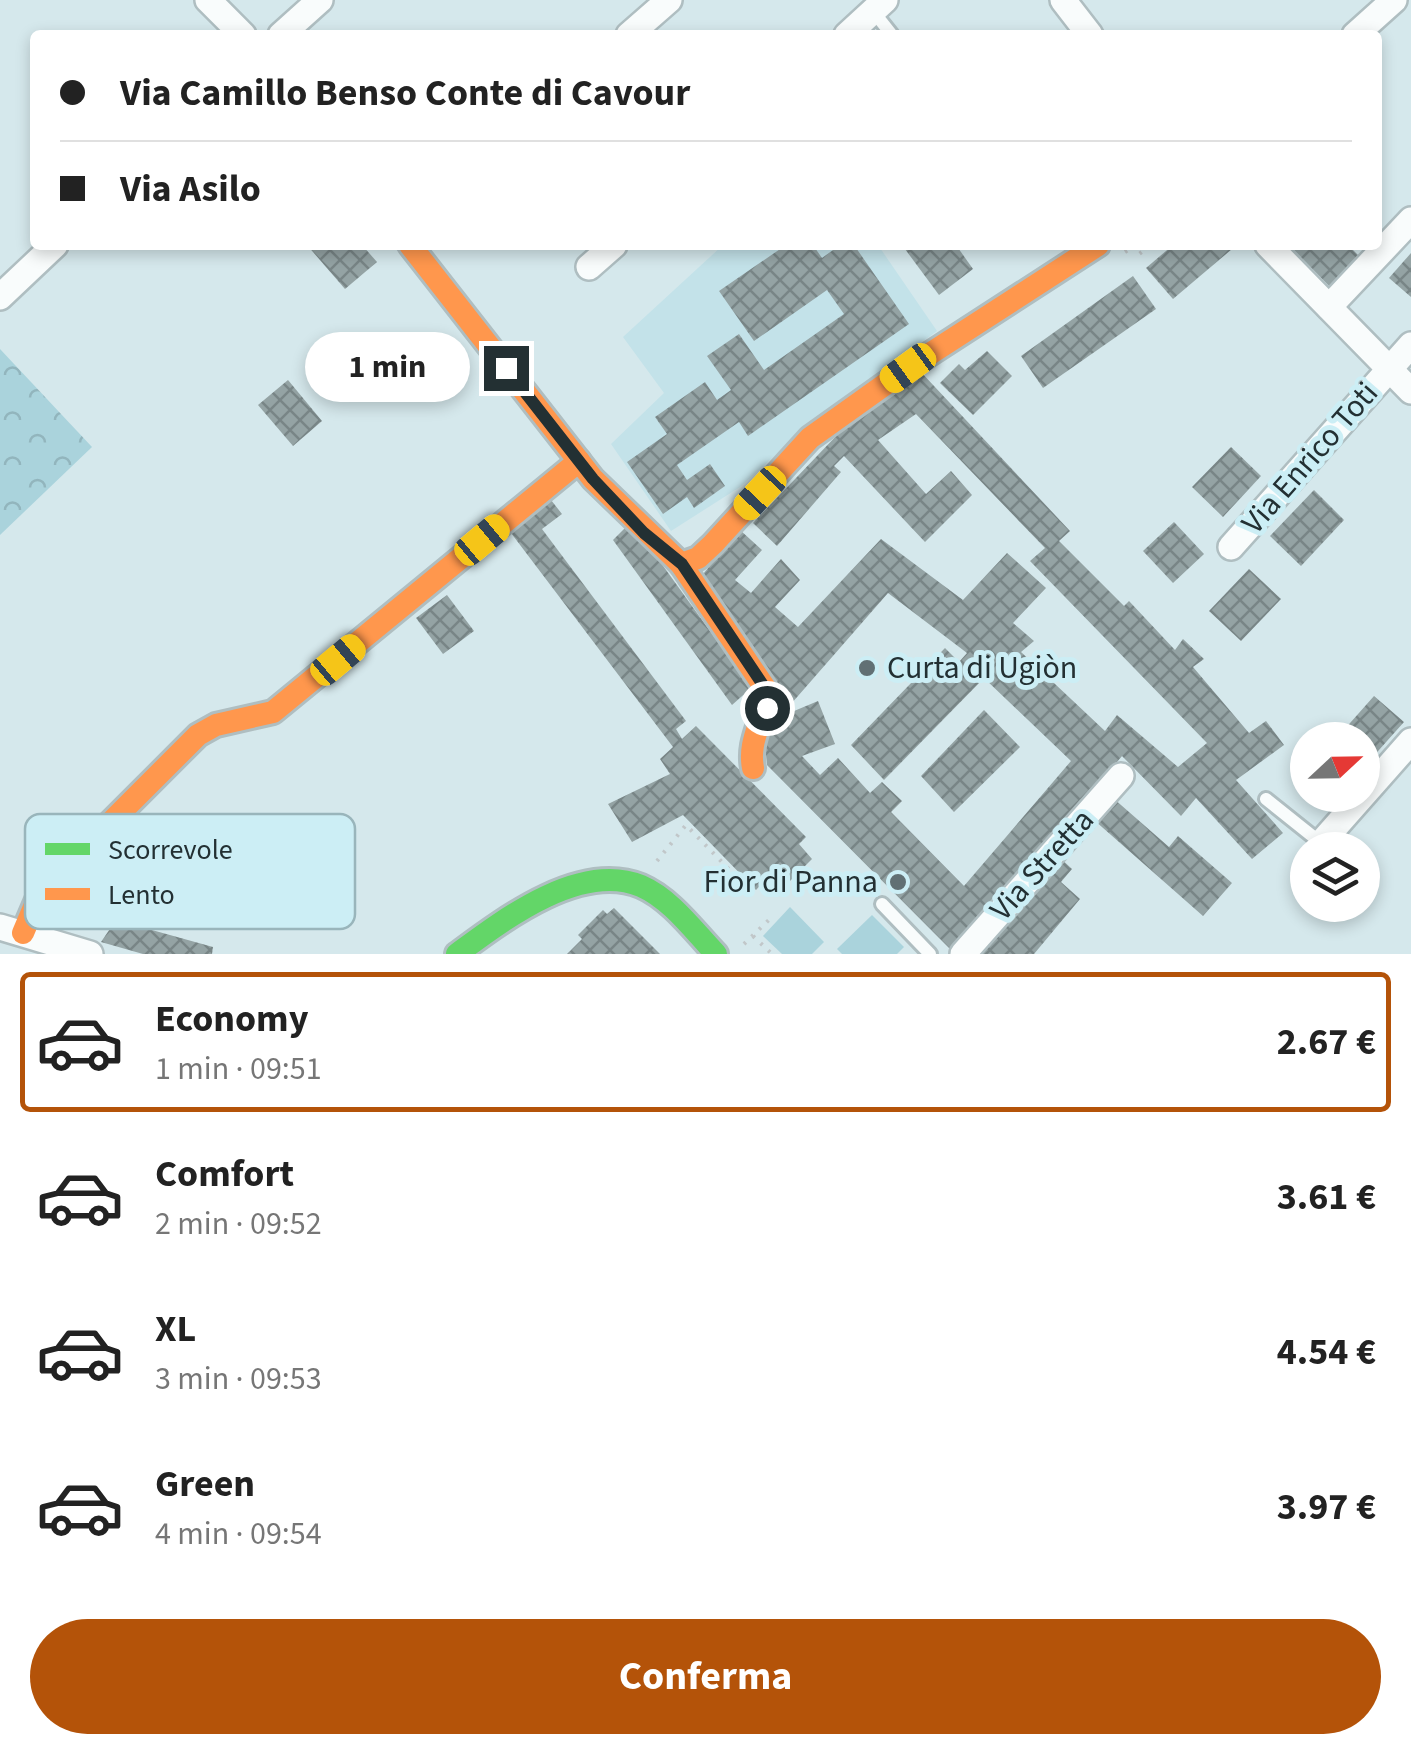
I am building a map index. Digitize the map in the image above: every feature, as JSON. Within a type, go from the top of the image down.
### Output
[{"type":"street","points":[[208,0],[238,30]]},
{"type":"street","points":[[286,30],[320,0]]},
{"type":"street","points":[[636,30],[669,0]]},
{"type":"street","points":[[1063,0],[1086,30]]},
{"type":"street","points":[[1361,30],[1394,0]]},
{"type":"street","points":[[852,30],[879,5]]},
{"type":"street","points":[[1328,307],[1411,220]]},
{"type":"street","points":[[0,297],[50,250]]},
{"type":"street","points":[[414,250],[579,461],[644,533],[682,564],[765,688],[767,708],[752,730],[749,748],[754,768]]},
{"type":"street","points":[[589,267],[608,250]]},
{"type":"street","points":[[682,564],[698,558],[713,544],[810,438],[908,368],[1090,250]]},
{"type":"street","points":[[1273,250],[1411,391]]},
{"type":"street","name":"Via Enrico Toti","points":[[1231,547],[1411,345]]},
{"type":"street","points":[[119,814],[198,735],[216,725],[273,712],[579,461]]},
{"type":"street","points":[[1331,832],[1411,741]]},
{"type":"street","name":"Via Stretta","points":[[963,954],[1122,776]]},
{"type":"street","points":[[457,954],[509,917],[596,880],[639,884],[664,902],[716,954]]},
{"type":"street","points":[[11,930],[90,954]]},
{"type":"lane","points":[[879,5],[890,30]]},
{"type":"lane","points":[[1266,798],[1308,832]]},
{"type":"lane","points":[[882,904],[930,954]]},
{"type":"path","points":[[639,884],[686,824],[752,893]]},
{"type":"path","points":[[734,954],[774,916]]},
{"type":"path","points":[[753,936],[772,954]]},
{"type":"shaded area","points":[[718,250],[881,250],[937,331],[810,424],[740,487],[671,531],[611,444],[664,393],[623,337]]},
{"type":"green space","points":[[0,349],[92,447],[0,535]]},
{"type":"green space","points":[[790,907],[824,942],[812,954],[782,954],[763,936]]},
{"type":"green space","points":[[872,915],[904,947],[897,954],[842,954],[837,949]]},
{"type":"building","points":[[311,250],[366,250],[377,262],[345,289]]},
{"type":"building","points":[[779,250],[816,250],[822,258],[833,250],[857,250],[909,324],[748,436],[739,422],[677,465],[687,480],[710,464],[725,486],[694,508],[687,497],[663,514],[627,462],[667,434],[655,417],[705,382],[717,400],[731,390],[707,356],[739,334],[764,370],[844,314],[827,290],[754,341],[719,291]]},
{"type":"building","points":[[906,250],[960,250],[973,269],[939,295]]},
{"type":"building","points":[[1167,250],[1231,250],[1173,299],[1146,268]]},
{"type":"building","points":[[1294,250],[1353,250],[1363,260],[1333,290]]},
{"type":"building","points":[[1411,253],[1411,297],[1389,278]]},
{"type":"building","points":[[1133,276],[1156,309],[1043,388],[1021,356]]},
{"type":"building","points":[[987,351],[1012,376],[973,415],[940,383],[959,364],[965,370]]},
{"type":"building","points":[[919,370],[1070,531],[1059,541],[1124,606],[1129,601],[1175,650],[1183,639],[1204,659],[1193,667],[1249,733],[1266,721],[1284,745],[1236,780],[1283,833],[1252,859],[1196,798],[1181,816],[1122,756],[955,954],[767,765],[763,724],[818,701],[835,744],[802,756],[820,775],[838,758],[870,793],[882,782],[902,801],[891,812],[964,886],[1071,761],[984,678],[884,780],[851,745],[945,648],[959,662],[967,653],[888,593],[791,704],[698,580],[740,530],[762,550],[735,580],[751,593],[781,559],[800,580],[775,607],[798,627],[881,539],[963,600],[1007,553],[1046,588],[1013,623],[1034,641],[1021,652],[1105,731],[1117,715],[1178,767],[1207,743],[1030,561],[1045,548],[916,414],[878,440],[926,494],[951,471],[972,495],[925,542],[844,456],[834,466],[841,472],[777,546],[753,523],[860,411]]},
{"type":"building","points":[[288,380],[322,421],[293,446],[258,405]]},
{"type":"building","points":[[1231,447],[1261,476],[1223,517],[1192,487]]},
{"type":"building","points":[[1314,490],[1344,520],[1301,566],[1270,536]]},
{"type":"building","points":[[551,500],[562,514],[542,529],[686,721],[676,729],[682,739],[696,726],[806,837],[799,844],[812,859],[779,892],[766,879],[756,890],[683,815],[632,842],[608,804],[670,774],[660,759],[673,747],[511,533]]},
{"type":"building","points":[[1174,522],[1204,554],[1173,583],[1143,551]]},
{"type":"building","points":[[625,528],[656,556],[751,688],[732,705],[613,540]]},
{"type":"building","points":[[1249,569],[1281,599],[1241,641],[1209,611]]},
{"type":"building","points":[[447,595],[474,631],[443,654],[416,618]]},
{"type":"building","points":[[1374,696],[1404,722],[1380,749],[1380,722],[1351,722]]},
{"type":"building","points":[[984,710],[1020,747],[954,812],[921,776]]},
{"type":"building","points":[[1113,798],[1169,847],[1178,836],[1232,883],[1203,916],[1094,820]]},
{"type":"building","points":[[1057,855],[1072,869],[1061,882],[1080,899],[1034,954],[975,954]]},
{"type":"building","points":[[614,908],[660,954],[567,954],[582,939],[578,935],[603,910],[607,914]]},
{"type":"building","points":[[110,929],[148,929],[213,947],[212,954],[143,954],[101,942]]},
{"type":"traffic: fast","points":[[457,954],[543,898],[593,881],[617,880],[641,886],[662,899],[716,954]]},
{"type":"traffic: slow","points":[[414,250],[593,479],[681,564],[765,688],[764,708],[753,746],[753,768]]},
{"type":"traffic: slow","points":[[681,564],[698,558],[713,544],[810,438],[908,368],[1090,250]]},
{"type":"traffic: slow","points":[[119,814],[198,735],[216,725],[273,712],[579,461]]},
{"type":"traffic: slow","points":[[23,933],[25,928]]},
{"type":"place","name":"Curta di Ugiòn","points":[[867,668]]},
{"type":"place","name":"Fior di Panna","points":[[898,882]]},
{"type":"route","points":[[506,368],[593,479],[661,550],[682,564],[765,688],[767,708]]}]
